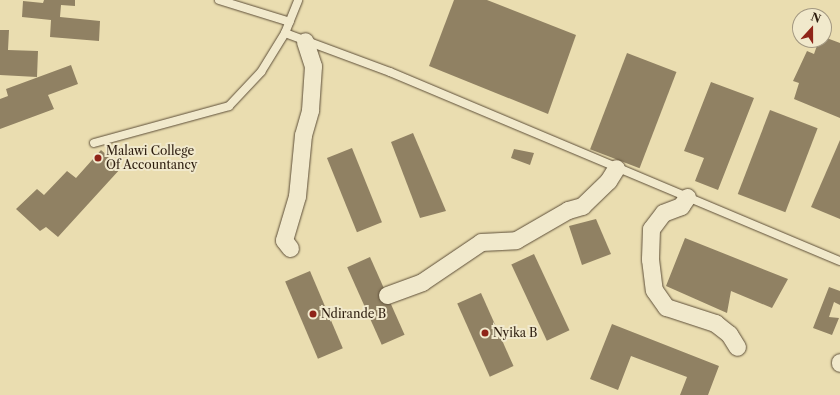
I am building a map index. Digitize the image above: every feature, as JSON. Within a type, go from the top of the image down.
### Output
[{"type":"street","points":[[290,248],[284,240],[297,196],[303,135],[310,110],[313,66],[305,41]]},
{"type":"street","points":[[388,294],[422,282],[480,242],[516,240],[568,210],[582,206],[608,181],[616,168]]},
{"type":"street","points":[[687,197],[681,206],[663,213],[651,229],[650,259],[654,290],[666,307],[715,323],[729,334],[737,347]]},
{"type":"lane","points":[[219,0],[290,22]]},
{"type":"lane","points":[[94,143],[229,106],[261,72],[285,33],[298,0]]},
{"type":"lane","points":[[285,33],[390,72],[840,261]]},
{"type":"building","points":[[44,0],[75,0],[75,6],[61,5],[60,17],[100,21],[99,41],[50,37],[51,20],[22,17],[23,1],[43,3]]},
{"type":"building","points":[[454,0],[487,0],[576,35],[548,114],[429,66]]},
{"type":"building","points":[[0,30],[9,30],[8,50],[38,51],[37,77],[0,75]]},
{"type":"building","points":[[832,40],[840,43],[840,118],[794,99],[799,83],[793,81],[807,51],[814,54],[816,48],[832,48]]},
{"type":"building","points":[[627,53],[676,72],[640,168],[590,149]]},
{"type":"building","points":[[71,65],[78,84],[48,95],[54,109],[0,129],[0,99],[8,96],[6,89]]},
{"type":"building","points":[[711,82],[754,98],[718,190],[695,181],[704,158],[684,151]]},
{"type":"building","points":[[770,110],[818,128],[785,212],[738,194]]},
{"type":"building","points":[[413,133],[446,211],[420,218],[391,142]]},
{"type":"building","points":[[840,140],[840,219],[811,207]]},
{"type":"building","points":[[352,148],[382,222],[357,232],[327,158]]},
{"type":"building","points":[[514,149],[534,153],[530,165],[511,158]]},
{"type":"building","points":[[101,150],[121,168],[58,237],[46,227],[40,231],[16,209],[37,189],[44,195],[67,171],[76,178]]},
{"type":"building","points":[[596,219],[611,254],[582,265],[569,226]]},
{"type":"building","points":[[685,238],[788,279],[772,308],[731,291],[727,313],[666,286]]},
{"type":"building","points":[[534,254],[569,330],[547,341],[511,265]]},
{"type":"building","points":[[370,257],[405,335],[382,345],[347,267]]},
{"type":"building","name":"Ndirande B","points":[[310,271],[343,348],[318,359],[285,282]]},
{"type":"building","points":[[829,287],[840,291],[840,305],[834,302],[829,317],[839,318],[832,335],[813,328]]},
{"type":"building","name":"Nyika B","points":[[481,293],[514,366],[490,377],[457,304]]},
{"type":"building","points":[[612,324],[719,366],[708,395],[680,395],[687,377],[631,356],[618,390],[590,379]]},
{"type":"place","name":"Malawi College Of Accountancy","points":[[98,158]]},
{"type":"place","name":"Ndirande B","points":[[313,314]]},
{"type":"place","name":"Nyika B","points":[[485,333]]}]
